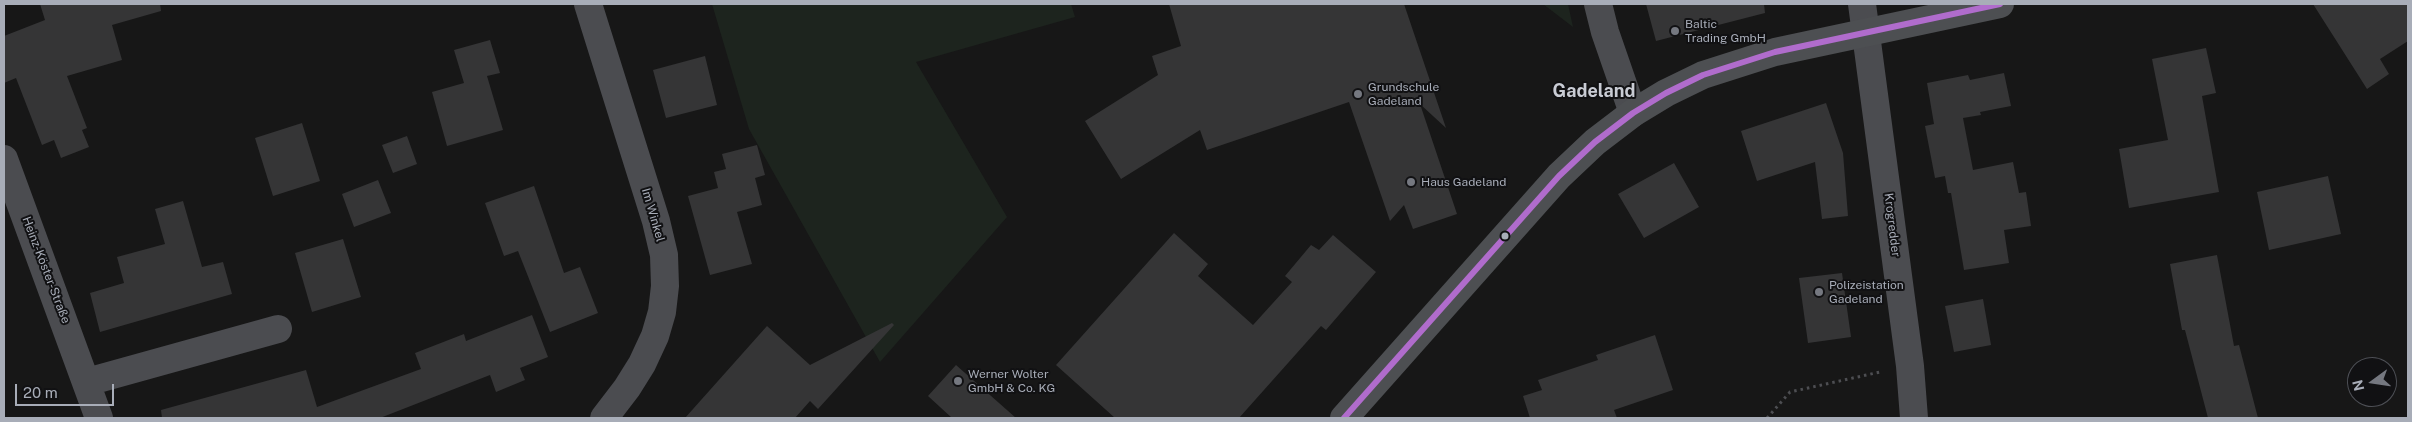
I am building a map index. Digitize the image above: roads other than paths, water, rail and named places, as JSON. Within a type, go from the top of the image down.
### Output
[{"type":"main road","points":[[1344,418],[1559,176],[1595,142],[1633,113],[1666,93],[1704,75],[1776,52],[1866,31],[2000,4]]},
{"type":"street","name":"Im Winkel","points":[[588,4],[656,221],[664,254],[665,286],[662,312],[654,336],[642,364],[627,388],[604,418]]},
{"type":"street","points":[[1598,4],[1605,32],[1633,113]]},
{"type":"street","name":"Krogredder","points":[[1862,4],[1910,366],[1914,418]]},
{"type":"street","name":"Heinz-Köster-Straße","points":[[4,159],[99,418]]},
{"type":"street","points":[[87,382],[278,329]]},
{"type":"place","name":"Baltic Trading GmbH","points":[[1675,31]]},
{"type":"place","name":"Grundschule Gadeland","points":[[1358,94]]},
{"type":"place","name":"Haus Gadeland","points":[[1411,182]]},
{"type":"place","name":"Polizeistation Gadeland","points":[[1819,292]]},
{"type":"place","name":"Werner Wolter GmbH & Co. KG","points":[[958,381]]},
{"type":"district","name":"Gadeland","points":[[1594,91]]}]
